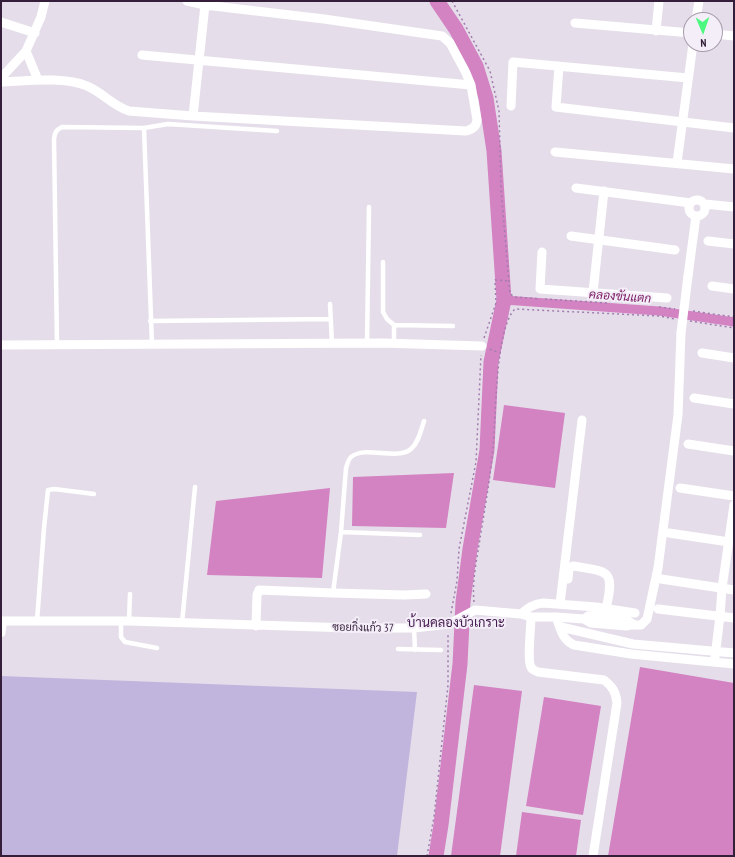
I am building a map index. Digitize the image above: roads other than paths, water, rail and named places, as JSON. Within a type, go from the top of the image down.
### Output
[{"type":"street","points":[[1,78],[26,51],[35,32],[46,1]]},
{"type":"street","points":[[1,82],[38,80],[70,81],[79,83],[97,91],[121,108],[129,111],[466,131],[474,128],[477,120],[471,85],[450,43],[442,36],[324,19],[205,5],[187,1]]},
{"type":"street","points":[[656,31],[659,1]]},
{"type":"street","points":[[697,12],[699,1]]},
{"type":"street","points":[[193,116],[205,5]]},
{"type":"street","points":[[1,22],[35,32]]},
{"type":"street","points":[[575,24],[683,33]]},
{"type":"street","points":[[723,35],[734,36]]},
{"type":"street","points":[[26,51],[38,80]]},
{"type":"street","points":[[677,163],[692,52]]},
{"type":"street","points":[[142,55],[471,85]]},
{"type":"street","points":[[511,106],[513,62],[688,78]]},
{"type":"street","points":[[559,66],[556,107],[734,128]]},
{"type":"street","points":[[555,152],[734,169]]},
{"type":"street","points":[[576,188],[691,203],[699,200],[705,204],[734,207]]},
{"type":"street","points":[[593,292],[604,191]]},
{"type":"street","points":[[691,203],[689,205],[690,211],[696,216]]},
{"type":"street","points":[[696,216],[703,214],[706,209],[705,204]]},
{"type":"street","points":[[521,614],[556,618],[584,619],[591,623],[627,626],[632,624],[641,625],[647,619],[658,568],[678,415],[681,333],[696,216]]},
{"type":"street","points":[[571,236],[675,250]]},
{"type":"street","points":[[708,241],[734,244]]},
{"type":"street","points":[[542,252],[540,289],[667,298]]},
{"type":"street","points":[[712,286],[734,289]]},
{"type":"street","points":[[1,345],[394,344],[482,346]]},
{"type":"street","points":[[702,353],[734,358]]},
{"type":"street","points":[[694,398],[734,404]]},
{"type":"street","points":[[562,604],[582,420]]},
{"type":"street","points":[[688,444],[734,450]]},
{"type":"street","points":[[680,488],[734,496]]},
{"type":"street","points":[[714,662],[722,588],[734,505]]},
{"type":"street","points":[[669,533],[728,542]]},
{"type":"street","points":[[562,604],[569,570],[573,566],[602,571],[606,574],[611,588],[606,609]]},
{"type":"street","points":[[661,579],[734,590]]},
{"type":"street","points":[[256,626],[256,595],[259,590],[404,595],[426,594]]},
{"type":"street","points":[[521,614],[535,604],[562,604],[627,620],[632,624]]},
{"type":"street","points":[[584,619],[595,611],[606,609],[635,613]]},
{"type":"street","points":[[658,609],[734,618]]},
{"type":"street","name":"ซอยกิ่งแก้ว 37","points":[[3,621],[125,621],[256,626],[414,628],[449,624],[475,610],[521,614]]},
{"type":"street","points":[[531,616],[529,658],[531,668],[538,672],[604,680],[610,684],[616,696],[617,703],[593,856]]},
{"type":"street","points":[[556,618],[561,627],[564,638],[567,642],[574,645],[631,654],[734,664]]},
{"type":"street","points":[[561,627],[633,644],[734,653]]},
{"type":"street","points":[[614,651],[616,641]]},
{"type":"street","points":[[631,654],[633,644]]},
{"type":"lane","points":[[58,345],[55,133],[58,129],[62,127],[144,128],[168,124],[277,131]]},
{"type":"lane","points":[[144,128],[152,345]]},
{"type":"lane","points":[[367,344],[369,207]]},
{"type":"lane","points":[[383,262],[383,312],[387,319],[394,325],[453,326]]},
{"type":"lane","points":[[330,304],[332,344]]},
{"type":"lane","points":[[150,321],[331,319]]},
{"type":"lane","points":[[394,325],[394,344]]},
{"type":"lane","points":[[333,593],[348,460],[351,456],[360,453],[400,453],[410,450],[418,440],[424,421]]},
{"type":"lane","points":[[182,624],[195,487]]},
{"type":"lane","points":[[37,621],[48,490],[54,488],[94,494]]},
{"type":"lane","points":[[341,532],[420,535]]},
{"type":"lane","points":[[130,594],[121,637],[125,642],[157,648]]},
{"type":"lane","points":[[1,636],[3,634],[3,621]]},
{"type":"lane","points":[[414,628],[415,650]]},
{"type":"lane","points":[[398,649],[441,650]]},
{"type":"waterway","points":[[436,856],[460,664],[463,602],[470,549],[487,450],[491,362],[504,300],[494,151],[486,98],[476,66],[456,29],[437,1]]},
{"type":"waterway","name":"คลองขันแตก","points":[[504,300],[659,311],[734,322]]},
{"type":"district","name":"บ้านคลองบัวเกราะ","points":[[456,623]]}]
